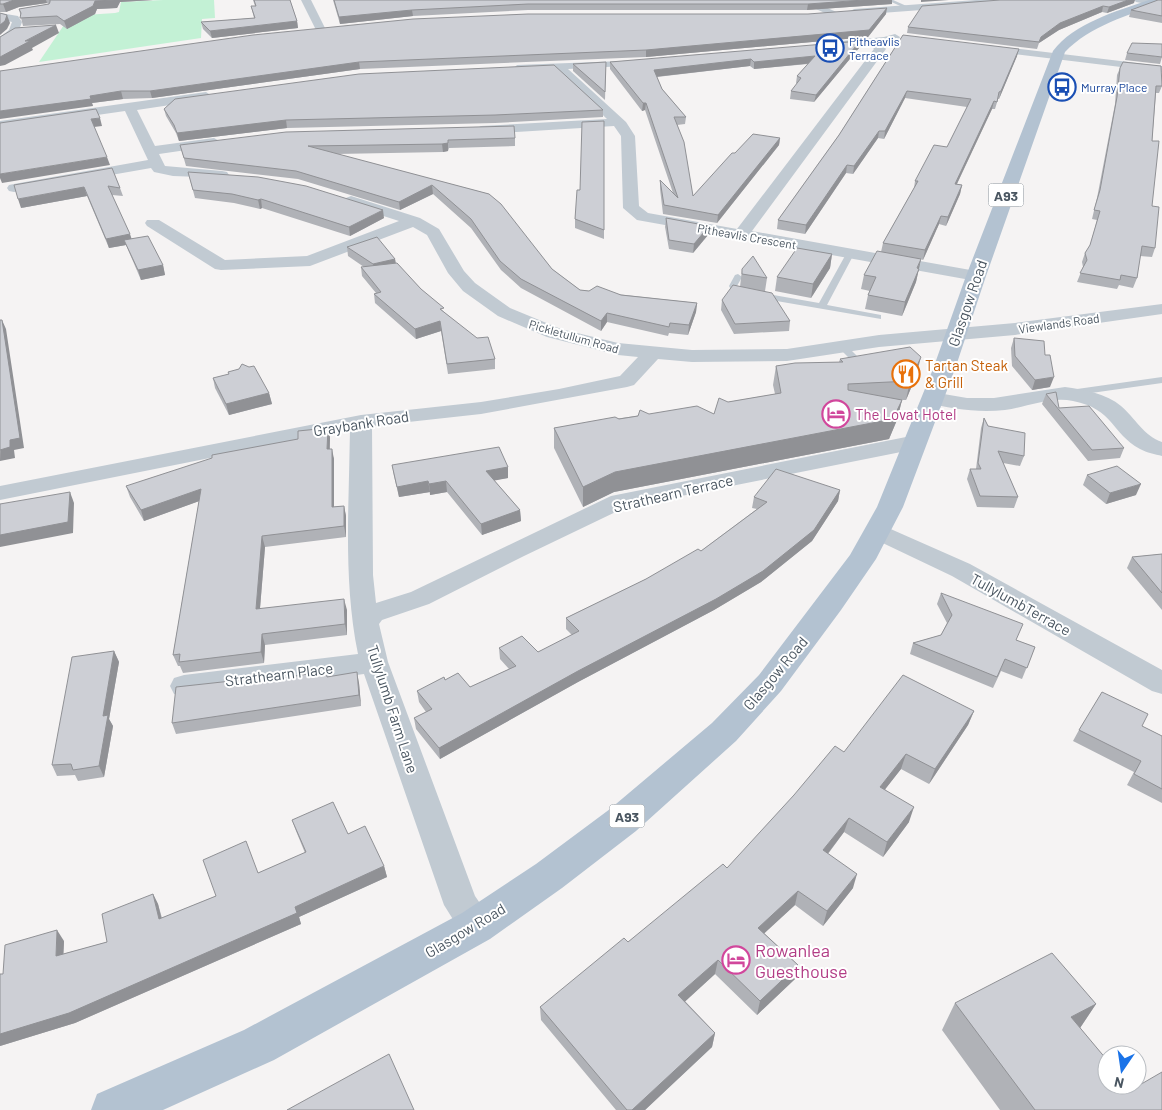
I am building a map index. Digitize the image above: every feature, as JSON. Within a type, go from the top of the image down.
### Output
[{"type":"main road","name":"Glasgow Road","points":[[113,1110],[259,1045],[476,926],[549,876],[623,820],[724,732],[770,683],[832,603],[862,559],[890,507],[916,442],[1057,57],[1067,42],[1078,35],[1156,1]]},
{"type":"street","points":[[306,0],[321,30]]},
{"type":"street","points":[[741,234],[880,49],[873,34],[800,0]]},
{"type":"street","points":[[936,0],[946,5]]},
{"type":"street","points":[[807,15],[1016,0]]},
{"type":"street","points":[[1139,0],[1156,1]]},
{"type":"street","points":[[3,16],[19,12]]},
{"type":"street","points":[[0,43],[19,31],[14,18],[3,16]]},
{"type":"street","points":[[810,47],[873,34],[899,37]]},
{"type":"street","points":[[970,46],[1162,69]]},
{"type":"street","points":[[510,68],[655,61]]},
{"type":"street","name":"Pitheavlis Crescent","points":[[558,66],[619,122],[628,136],[631,208],[643,217],[976,276]]},
{"type":"street","points":[[0,125],[222,94]]},
{"type":"street","points":[[129,107],[159,169],[241,177]]},
{"type":"street","points":[[467,130],[619,122]]},
{"type":"street","points":[[14,188],[224,141]]},
{"type":"street","name":"Pickletullum Road","points":[[340,198],[414,221],[433,232],[458,273],[469,287],[504,312],[554,333],[592,343],[652,353],[792,359],[843,347],[916,336],[955,334]]},
{"type":"street","points":[[153,223],[221,265],[250,265],[310,261],[414,221]]},
{"type":"street","name":"Viewlands Road","points":[[955,334],[1015,329],[1162,309]]},
{"type":"street","name":"Graybank Road","points":[[0,492],[361,421],[481,408],[627,381],[652,353]]},
{"type":"street","points":[[932,398],[974,406],[1004,404],[1068,393],[1104,404],[1113,409],[1145,444],[1153,448],[1162,449]]},
{"type":"street","name":"Tullylumb Farm Lane","points":[[361,421],[360,575],[365,622],[374,662],[461,905],[476,926]]},
{"type":"street","name":"Strathearn Terrace","points":[[365,622],[373,613],[420,598],[515,550],[619,502],[916,442]]},
{"type":"street","name":"TullylumbTerrace","points":[[877,531],[898,543],[946,562],[1162,684]]},
{"type":"street","name":"Strathearn Place","points":[[184,686],[374,662]]},
{"type":"lane","points":[[889,0],[909,8]]},
{"type":"lane","points":[[822,306],[850,254]]},
{"type":"lane","points":[[738,277],[732,286],[736,291],[878,317]]},
{"type":"lane","points":[[843,347],[859,363]]},
{"type":"lane","points":[[1068,393],[1162,380]]},
{"type":"green space","points":[[214,0],[215,18],[202,19],[201,38],[39,62],[70,16],[119,12],[121,2]]},
{"type":"building","points":[[0,0],[14,0],[0,4]]},
{"type":"building","points":[[50,0],[115,0],[95,1],[93,6],[64,21],[57,16],[20,18],[21,13],[19,9],[49,4]]},
{"type":"building","points":[[254,0],[290,0],[297,21],[210,31],[201,22],[255,18],[251,6],[256,6]]},
{"type":"building","points":[[334,0],[864,0],[808,4],[528,4],[412,10],[339,17]]},
{"type":"building","points":[[1000,0],[1128,0],[1109,7],[1103,6],[1060,23],[1041,37],[1039,42],[908,27],[922,6]]},
{"type":"building","points":[[1162,0],[1162,16],[1131,10]]},
{"type":"building","points":[[887,8],[869,30],[646,50],[359,62],[150,91],[121,91],[90,96],[91,99],[0,111],[0,71],[253,35],[413,19],[528,14],[808,14]]},
{"type":"building","points":[[0,13],[7,15],[5,21],[0,25]]},
{"type":"building","points":[[56,25],[0,57],[0,37],[15,28]]},
{"type":"building","points":[[903,35],[1019,49],[999,92],[997,102],[994,101],[955,184],[962,185],[948,217],[941,216],[925,250],[883,243],[918,181],[915,181],[934,145],[947,147],[971,99],[907,91],[885,131],[879,131],[854,166],[847,165],[806,225],[778,220],[839,135]]},
{"type":"building","points":[[860,41],[816,95],[791,91],[801,78],[797,76],[815,56],[754,62],[751,59],[654,70],[662,89],[686,117],[674,117],[684,142],[693,196],[732,153],[735,153],[753,134],[780,138],[718,215],[664,205],[660,180],[678,198],[646,103],[643,103],[610,62]]},
{"type":"building","points":[[1132,43],[1162,44],[1162,57],[1127,53]]},
{"type":"building","points":[[606,62],[605,92],[573,64]]},
{"type":"building","points":[[1123,62],[1161,66],[1162,86],[1156,86],[1152,141],[1159,141],[1152,206],[1159,207],[1155,248],[1142,246],[1137,278],[1121,275],[1120,280],[1080,273],[1087,260],[1085,253],[1090,245],[1100,211],[1094,210],[1100,190],[1117,97],[1120,68]]},
{"type":"building","points":[[554,65],[603,110],[495,115],[286,120],[177,133],[164,109],[175,99],[359,74]]},
{"type":"building","points":[[96,109],[100,118],[91,119],[107,157],[0,174],[0,123]]},
{"type":"building","points":[[604,121],[604,230],[575,219],[577,190],[580,190],[582,122]]},
{"type":"building","points":[[514,126],[515,138],[448,140],[448,143],[442,144],[308,146],[489,194],[501,204],[552,269],[580,290],[589,291],[597,286],[621,295],[697,303],[689,325],[670,323],[669,327],[607,313],[601,321],[521,279],[500,261],[471,219],[432,185],[399,202],[296,171],[184,158],[180,145],[286,132]]},
{"type":"building","points":[[112,168],[120,188],[108,186],[130,234],[106,239],[84,187],[18,199],[14,185]]},
{"type":"building","points":[[188,172],[258,177],[306,186],[383,210],[349,227],[261,199],[193,190]]},
{"type":"building","points":[[666,218],[709,226],[694,244],[669,240]]},
{"type":"building","points":[[148,236],[163,265],[138,270],[124,240]]},
{"type":"building","points":[[377,237],[395,259],[373,264],[347,247]]},
{"type":"building","points":[[797,248],[832,254],[813,284],[777,277]]},
{"type":"building","points":[[877,251],[921,259],[917,268],[919,269],[905,302],[868,295],[876,277],[864,275]]},
{"type":"building","points":[[753,256],[767,278],[742,274],[742,269]]},
{"type":"building","points":[[397,263],[421,289],[444,308],[440,309],[477,338],[488,337],[495,359],[447,364],[440,321],[415,329],[374,294],[381,292],[361,267]]},
{"type":"building","points":[[733,285],[772,293],[790,321],[735,324],[722,300]]},
{"type":"building","points":[[0,320],[2,320],[20,438],[10,440],[10,447],[0,450]]},
{"type":"building","points":[[1014,338],[1044,341],[1045,355],[1050,355],[1054,377],[1035,380],[1015,356]]},
{"type":"building","points":[[910,347],[921,357],[910,381],[848,384],[848,390],[902,400],[893,419],[615,472],[583,487],[554,428],[615,417],[619,419],[638,416],[640,410],[649,414],[697,406],[714,414],[719,398],[728,402],[781,393],[776,366],[795,363],[843,362],[840,359]]},
{"type":"building","points":[[242,364],[249,367],[254,366],[269,393],[226,404],[213,378],[229,374],[228,372],[239,369]]},
{"type":"building","points":[[1056,392],[1059,408],[1089,406],[1124,448],[1092,450],[1046,394]]},
{"type":"building","points":[[984,418],[988,426],[1025,433],[1024,456],[998,451],[1018,497],[980,496],[970,469],[981,469],[978,463]]},
{"type":"building","points":[[328,428],[327,449],[332,449],[332,507],[344,506],[344,526],[262,536],[256,609],[344,599],[345,624],[262,634],[261,652],[179,662],[180,654],[173,655],[201,489],[141,510],[126,486],[212,458],[212,455],[298,439],[298,431]]},
{"type":"building","points":[[499,447],[508,467],[486,471],[520,510],[481,524],[446,481],[429,484],[428,481],[397,487],[392,465]]},
{"type":"building","points":[[1117,466],[1141,484],[1110,493],[1087,475]]},
{"type":"building","points":[[776,469],[840,490],[814,530],[763,571],[716,599],[578,671],[439,748],[414,718],[432,709],[417,691],[444,677],[445,680],[458,673],[470,687],[516,666],[499,648],[522,636],[538,652],[579,631],[566,618],[646,579],[698,549],[701,551],[767,502],[754,497]]},
{"type":"building","points":[[70,492],[68,522],[0,535],[0,504]]},
{"type":"building","points":[[1162,554],[1162,593],[1132,557]]},
{"type":"building","points":[[941,593],[1023,624],[1016,640],[1035,647],[1027,668],[1005,659],[997,677],[913,643],[941,635],[952,615]]},
{"type":"building","points":[[114,651],[103,716],[108,715],[99,766],[73,770],[71,764],[52,765],[72,657]]},
{"type":"building","points":[[326,671],[327,677],[357,672],[359,695],[172,723],[176,687],[259,678],[259,682]]},
{"type":"building","points":[[903,675],[974,711],[935,769],[906,754],[880,787],[914,807],[887,842],[849,818],[823,850],[857,874],[827,911],[798,891],[758,928],[798,965],[760,1001],[718,960],[678,995],[715,1033],[632,1110],[627,1110],[540,1007],[624,938],[628,942],[723,864],[727,868],[794,795],[835,746],[844,752]]},
{"type":"building","points":[[1102,692],[1148,714],[1142,726],[1162,736],[1162,789],[1134,774],[1141,761],[1079,730]]},
{"type":"building","points":[[333,802],[348,834],[365,826],[384,866],[295,907],[297,913],[69,1013],[0,1034],[0,974],[3,974],[5,945],[57,930],[56,956],[107,942],[102,914],[153,894],[159,919],[216,896],[203,860],[246,841],[258,873],[306,852],[292,820]]},
{"type":"building","points":[[1052,953],[1096,1004],[1071,1017],[1097,1048],[1097,1095],[1147,1095],[1147,1081],[1162,1072],[1162,1110],[1035,1110],[955,1003]]},
{"type":"building","points":[[389,1054],[414,1110],[287,1110]]},
{"type":"place","name":"Pitheavlis Terrace","points":[[830,48]]},
{"type":"place","name":"Murray Place","points":[[1062,87]]},
{"type":"place","name":"Tartan Steak & Grill","points":[[906,374]]},
{"type":"place","name":"The Lovat Hotel","points":[[836,414]]},
{"type":"place","name":"Rowanlea Guesthouse","points":[[736,960]]}]
